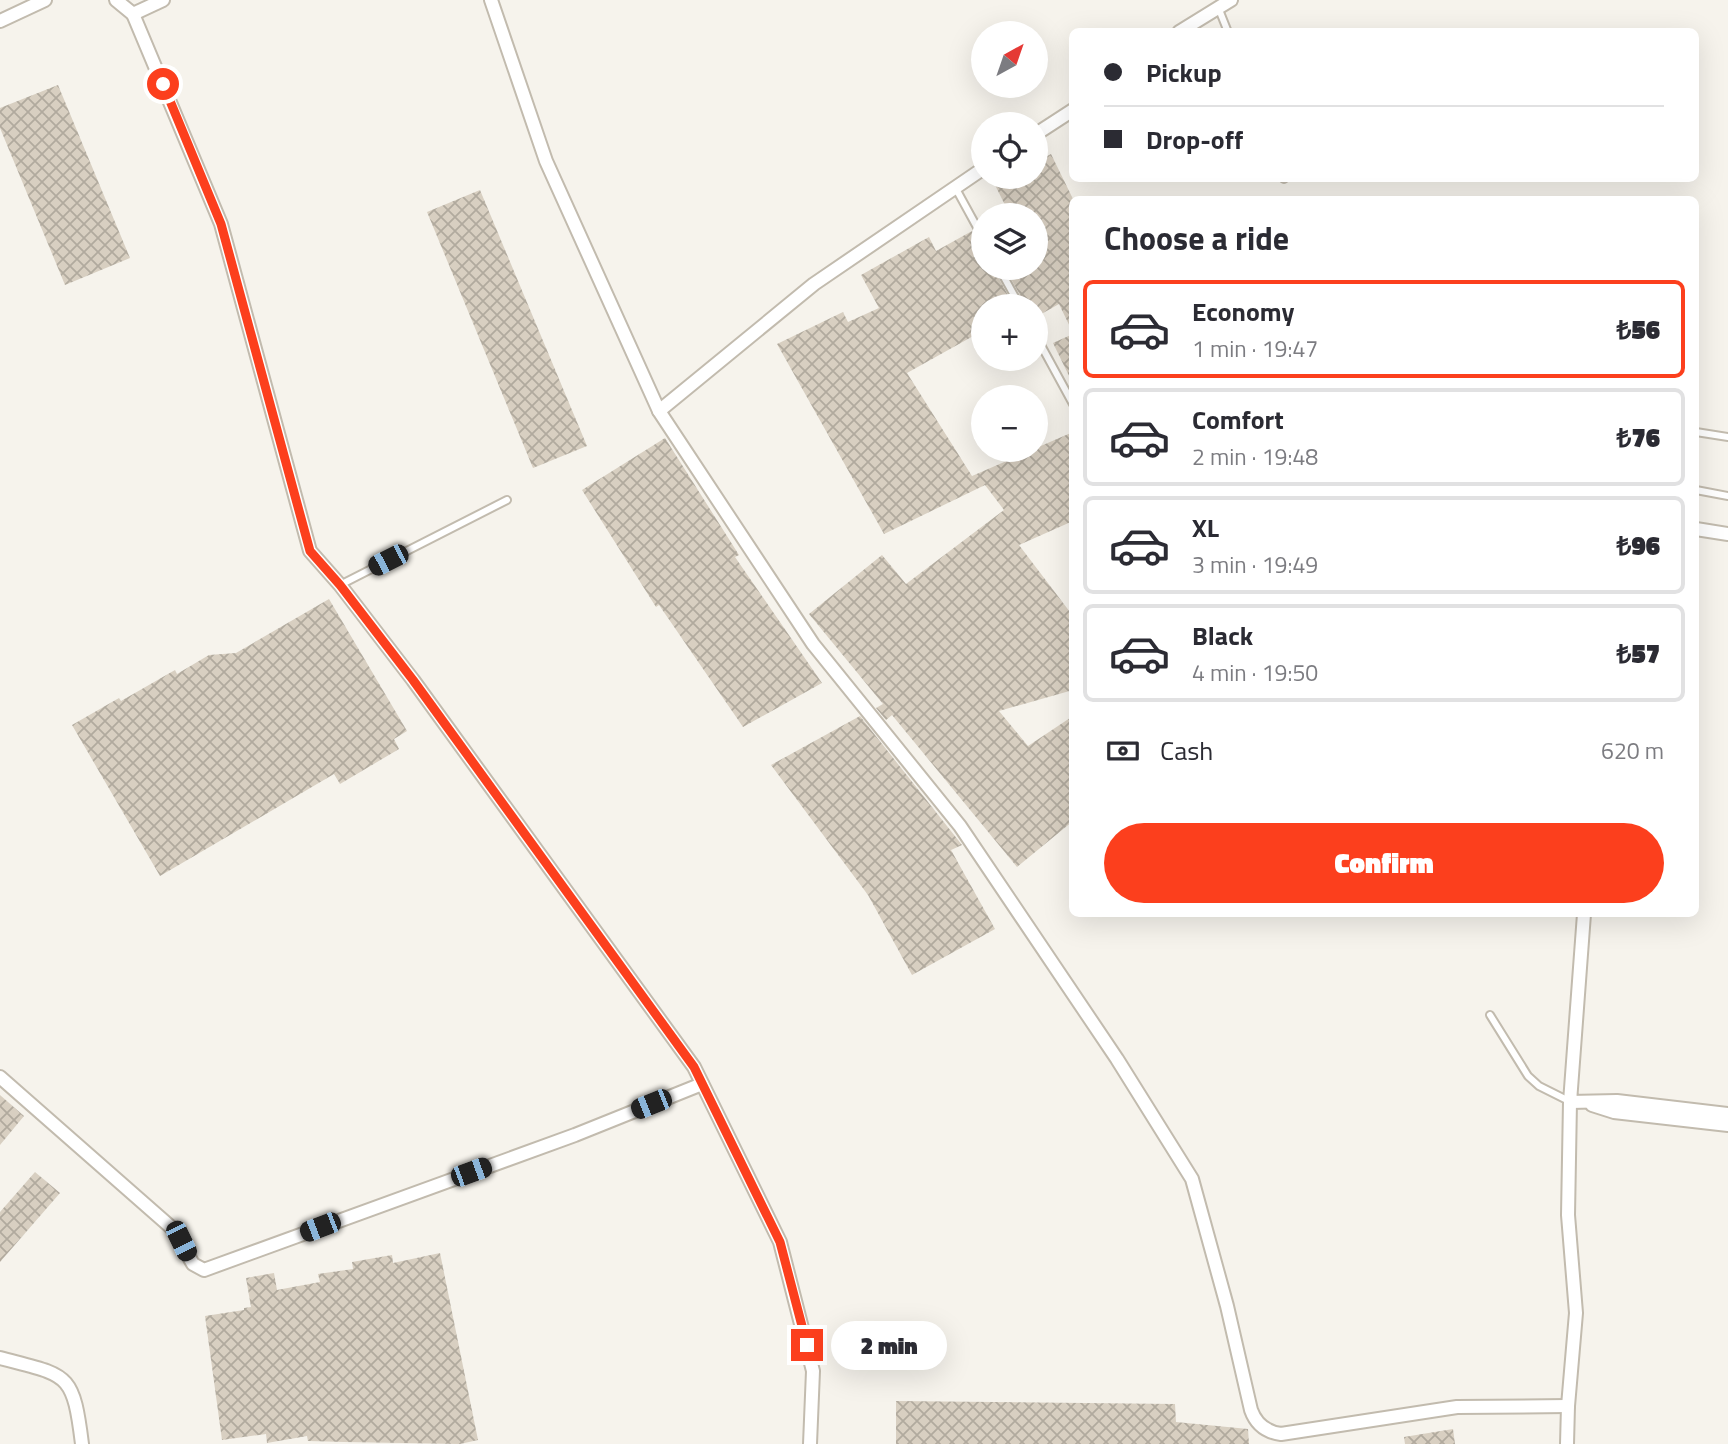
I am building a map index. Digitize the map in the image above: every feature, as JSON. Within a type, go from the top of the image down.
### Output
[{"type":"street","points":[[0,21],[45,0]]},
{"type":"street","points":[[116,0],[133,14],[221,224],[310,551],[340,585],[413,680],[694,1067],[780,1242],[813,1371],[810,1444]]},
{"type":"street","points":[[133,14],[163,0]]},
{"type":"street","points":[[491,0],[546,161],[659,411],[813,644],[960,826],[1117,1059],[1192,1179],[1256,1422],[1267,1430],[1281,1434],[1457,1407],[1568,1406]]},
{"type":"street","points":[[1185,28],[1231,0]]},
{"type":"street","points":[[1048,126],[1069,113]]},
{"type":"street","points":[[659,411],[814,284],[971,176]]},
{"type":"street","points":[[1699,529],[1728,534]]},
{"type":"street","points":[[1567,1444],[1576,1314],[1568,1215],[1570,1102],[1584,917]]},
{"type":"street","points":[[0,1077],[173,1228],[193,1264],[204,1270],[575,1135],[702,1084]]},
{"type":"street","points":[[1570,1102],[1617,1101],[1728,1114]]},
{"type":"street","points":[[1585,1103],[1614,1112],[1728,1125]]},
{"type":"street","points":[[0,1358],[51,1372],[64,1381],[76,1401],[82,1444]]},
{"type":"lane","points":[[1218,7],[1226,28]]},
{"type":"lane","points":[[954,187],[971,217]]},
{"type":"lane","points":[[1048,359],[1069,397]]},
{"type":"lane","points":[[1699,432],[1728,437]]},
{"type":"lane","points":[[1699,491],[1728,496]]},
{"type":"lane","points":[[340,585],[507,500]]},
{"type":"lane","points":[[1489,1015],[1528,1076],[1539,1086],[1570,1102]]},
{"type":"building","points":[[58,85],[130,258],[65,285],[0,128],[0,108]]},
{"type":"building","points":[[1051,154],[1072,196],[1069,196],[1069,325],[1059,304],[1048,310],[1048,294],[1019,294],[1012,280],[1048,280],[1048,203],[1004,203],[997,189],[1048,189],[1048,156]]},
{"type":"building","points":[[480,190],[587,446],[533,468],[427,212]]},
{"type":"building","points":[[971,232],[971,280],[1000,280],[1007,294],[971,294],[971,337],[907,373],[972,476],[1004,462],[1048,462],[1048,443],[1069,434],[1069,523],[1019,545],[1069,611],[1069,691],[999,711],[1028,746],[1069,719],[1069,824],[1017,867],[892,715],[886,720],[876,708],[883,704],[809,614],[882,555],[906,584],[1004,510],[985,485],[884,534],[777,344],[843,312],[848,322],[879,308],[861,275],[929,237],[936,251]]},
{"type":"building","points":[[1069,336],[1069,376],[1053,343]]},
{"type":"building","points":[[665,438],[739,555],[735,557],[822,683],[743,727],[659,605],[656,607],[582,490]]},
{"type":"building","points":[[329,599],[407,731],[394,739],[399,749],[340,784],[334,774],[160,876],[72,725],[119,698],[121,701],[175,670],[177,674],[209,655],[236,653]]},
{"type":"building","points":[[860,716],[962,845],[951,850],[995,929],[912,975],[868,895],[771,765]]},
{"type":"building","points":[[0,1095],[24,1116],[0,1145]]},
{"type":"building","points":[[35,1172],[60,1193],[0,1262],[0,1212]]},
{"type":"building","points":[[440,1253],[478,1440],[460,1444],[344,1442],[308,1441],[307,1436],[267,1443],[266,1434],[222,1440],[205,1316],[251,1307],[246,1278],[274,1273],[277,1290],[320,1282],[318,1274],[353,1269],[352,1262],[392,1255],[393,1263]]},
{"type":"building","points":[[896,1401],[1175,1404],[1176,1422],[1248,1429],[1249,1444],[896,1444]]},
{"type":"building","points":[[1453,1429],[1455,1444],[1405,1444],[1404,1437]]},
{"type":"route","points":[[163,84],[221,224],[310,551],[340,585],[413,680],[694,1067],[780,1242],[807,1345]]}]
